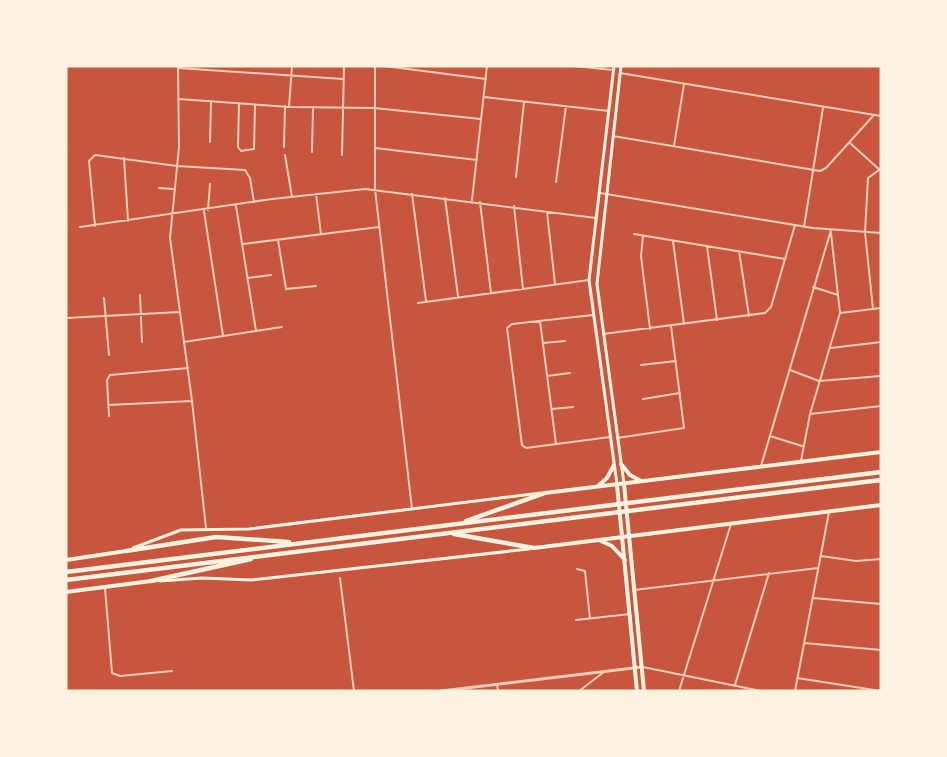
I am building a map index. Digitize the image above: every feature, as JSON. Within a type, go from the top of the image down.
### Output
[{"type":"highway","points":[[66,572],[881,472]]},
{"type":"highway","points":[[66,580],[881,480]]},
{"type":"highway","points":[[452,525],[545,493]]},
{"type":"highway","points":[[442,533],[534,548]]},
{"type":"highway","points":[[126,551],[222,537],[303,543]]},
{"type":"highway","points":[[151,581],[262,556]]},
{"type":"main road","points":[[621,66],[597,277],[630,536],[644,691]]},
{"type":"main road","points":[[614,68],[589,280],[626,561],[637,691]]},
{"type":"main road","points":[[66,560],[126,551],[170,532],[249,529],[881,452]]},
{"type":"main road","points":[[621,464],[630,475],[642,481]]},
{"type":"main road","points":[[597,487],[607,478],[614,465]]},
{"type":"main road","points":[[66,594],[73,591],[151,581],[192,578],[251,580],[881,505]]},
{"type":"main road","points":[[600,540],[612,546],[626,561]]},
{"type":"street","points":[[290,106],[292,66]]},
{"type":"street","points":[[342,155],[344,66]]},
{"type":"street","points":[[375,66],[375,189],[412,509]]},
{"type":"street","points":[[384,66],[486,79]]},
{"type":"street","points":[[472,201],[487,66]]},
{"type":"street","points":[[574,66],[614,68]]},
{"type":"street","points":[[206,529],[188,368],[170,243],[177,166],[178,67],[343,79]]},
{"type":"street","points":[[621,74],[881,117]]},
{"type":"street","points":[[674,146],[684,84]]},
{"type":"street","points":[[484,97],[609,111]]},
{"type":"street","points":[[178,99],[255,105],[374,108],[481,119]]},
{"type":"street","points":[[210,142],[211,102]]},
{"type":"street","points":[[516,177],[524,102]]},
{"type":"street","points":[[239,103],[238,147],[241,151],[254,151],[255,105]]},
{"type":"street","points":[[284,147],[285,106]]},
{"type":"street","points":[[556,182],[566,106]]},
{"type":"street","points":[[312,152],[314,107]]},
{"type":"street","points":[[804,226],[823,107]]},
{"type":"street","points":[[614,136],[813,170],[826,168],[874,115]]},
{"type":"street","points":[[849,142],[880,171],[868,178],[864,232],[873,309]]},
{"type":"street","points":[[375,148],[477,160]]},
{"type":"street","points":[[285,155],[292,197]]},
{"type":"street","points":[[95,225],[89,163],[92,156],[177,166],[245,170],[250,178],[254,202]]},
{"type":"street","points":[[124,158],[128,221]]},
{"type":"street","points":[[210,184],[206,210],[223,336]]},
{"type":"street","points":[[159,188],[174,189]]},
{"type":"street","points":[[80,227],[171,216],[292,197],[375,189],[596,218]]},
{"type":"street","points":[[600,193],[795,225],[881,233]]},
{"type":"street","points":[[316,194],[321,234]]},
{"type":"street","points":[[412,194],[426,302]]},
{"type":"street","points":[[445,198],[459,297]]},
{"type":"street","points":[[480,202],[491,293]]},
{"type":"street","points":[[236,205],[256,331]]},
{"type":"street","points":[[514,206],[523,289]]},
{"type":"street","points":[[548,212],[555,284]]},
{"type":"street","points":[[603,334],[763,314],[770,309],[795,225]]},
{"type":"street","points":[[243,244],[379,227]]},
{"type":"street","points":[[761,466],[831,230]]},
{"type":"street","points":[[801,461],[802,446],[810,414],[840,313],[831,230]]},
{"type":"street","points":[[634,234],[785,259]]},
{"type":"street","points":[[643,236],[641,256],[650,329]]},
{"type":"street","points":[[278,240],[285,289],[316,286]]},
{"type":"street","points":[[673,241],[685,325]]},
{"type":"street","points":[[707,246],[717,321]]},
{"type":"street","points":[[738,251],[749,316]]},
{"type":"street","points":[[248,278],[271,275]]},
{"type":"street","points":[[418,303],[589,280]]},
{"type":"street","points":[[813,288],[838,295]]},
{"type":"street","points":[[140,295],[142,342]]},
{"type":"street","points":[[104,298],[109,355]]},
{"type":"street","points":[[840,313],[881,308]]},
{"type":"street","points":[[66,318],[180,312]]},
{"type":"street","points":[[593,315],[512,324],[507,328],[522,445],[526,448],[610,437]]},
{"type":"street","points":[[540,321],[556,444]]},
{"type":"street","points":[[617,438],[684,429],[671,326]]},
{"type":"street","points":[[184,342],[282,327]]},
{"type":"street","points":[[543,344],[565,340]]},
{"type":"street","points":[[831,348],[881,342]]},
{"type":"street","points":[[641,365],[676,361]]},
{"type":"street","points":[[109,416],[109,376],[188,368]]},
{"type":"street","points":[[789,370],[819,381],[881,376]]},
{"type":"street","points":[[548,376],[570,373]]},
{"type":"street","points":[[643,399],[680,393]]},
{"type":"street","points":[[108,405],[192,401]]},
{"type":"street","points":[[810,414],[881,406]]},
{"type":"street","points":[[552,410],[573,407]]},
{"type":"street","points":[[770,436],[802,446]]},
{"type":"street","points":[[795,691],[829,512]]},
{"type":"street","points":[[679,691],[731,524]]},
{"type":"street","points":[[820,556],[856,561],[881,559]]},
{"type":"street","points":[[634,590],[818,568]]},
{"type":"street","points":[[578,569],[585,571],[590,619]]},
{"type":"street","points":[[735,685],[769,573]]},
{"type":"street","points":[[340,578],[354,691]]},
{"type":"street","points":[[105,587],[112,673],[120,676],[172,671]]},
{"type":"street","points":[[813,598],[881,604]]},
{"type":"street","points":[[576,620],[630,614]]},
{"type":"street","points":[[804,643],[881,650]]},
{"type":"street","points":[[441,691],[642,667],[760,691]]},
{"type":"street","points":[[579,691],[606,670]]},
{"type":"street","points":[[797,678],[878,691]]},
{"type":"street","points":[[497,684],[498,691]]}]
